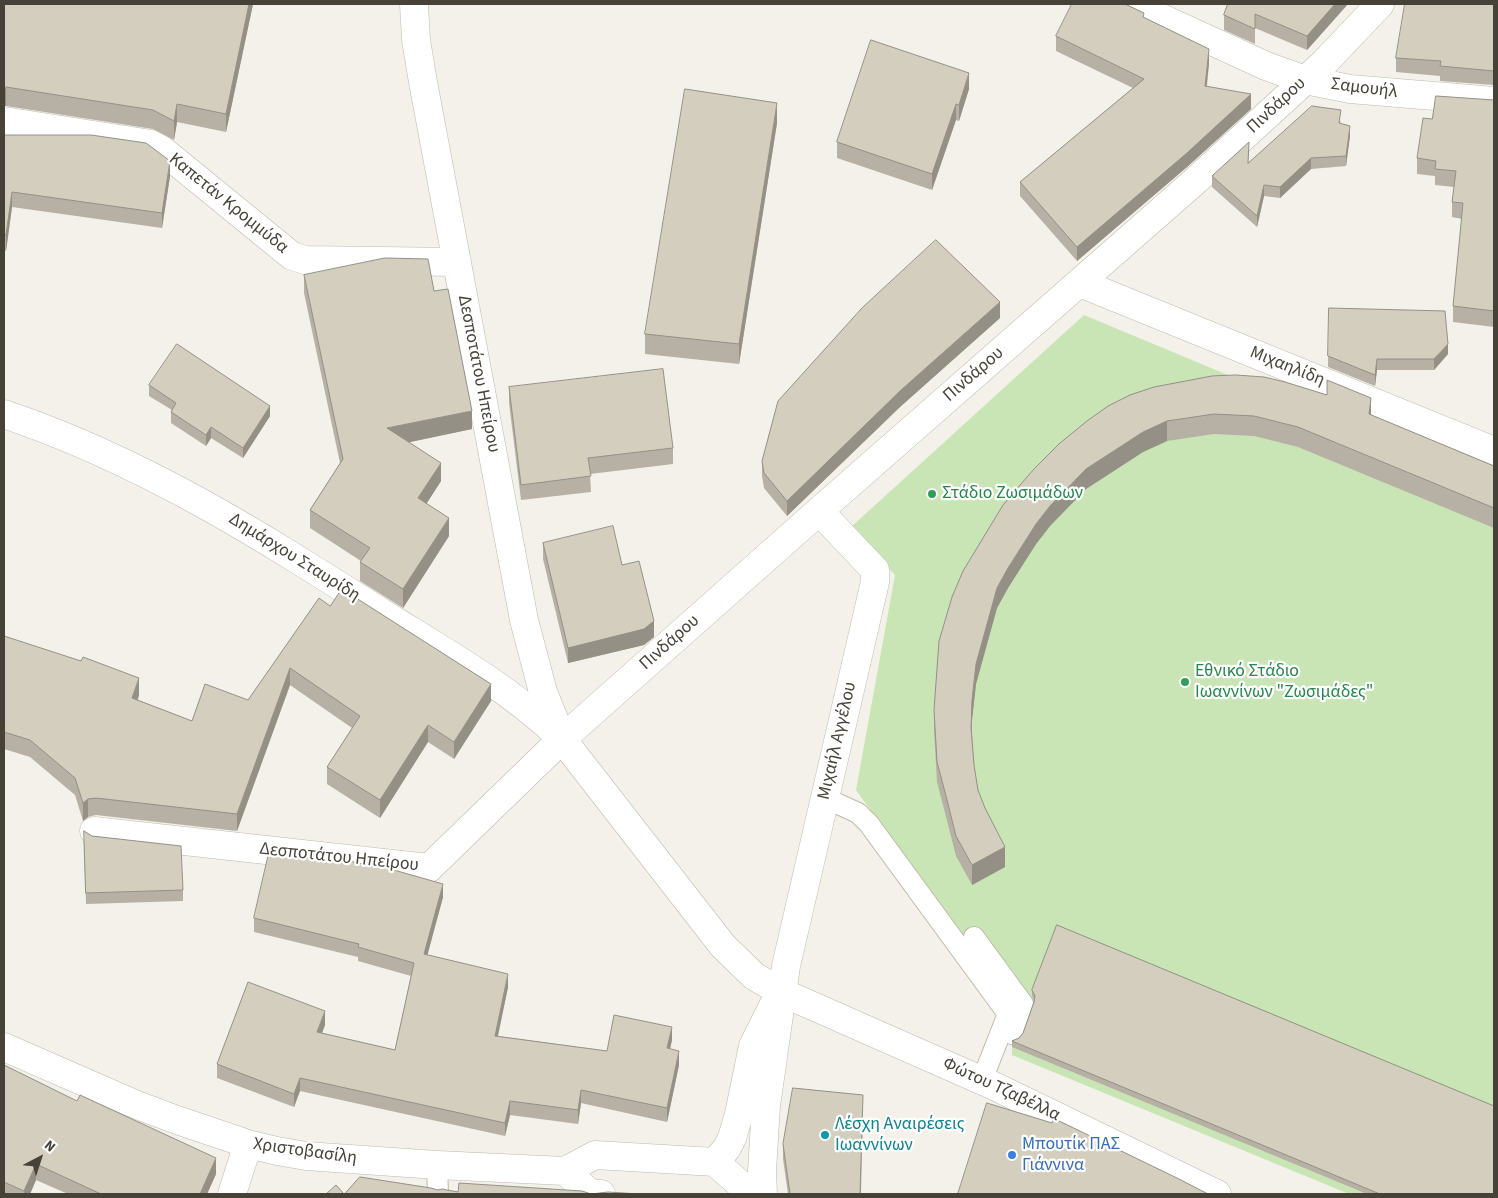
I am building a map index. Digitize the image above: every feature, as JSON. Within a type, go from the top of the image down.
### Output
[{"type":"street","name":"Δεσποτάτου Ηπείρου","points":[[414,4],[416,40],[422,82],[524,620],[543,692],[562,739],[723,946],[754,976],[781,992]]},
{"type":"street","name":"Σαμουήλ","points":[[1131,4],[1266,66],[1305,80],[1350,89],[1494,101]]},
{"type":"street","name":"Πινδάρου","points":[[562,739],[1194,182],[1325,62],[1380,4]]},
{"type":"street","name":"Καπετάν Κρομμύδα","points":[[4,121],[151,144],[162,150],[292,256],[305,260],[457,262]]},
{"type":"street","name":"Μιχαηλίδη","points":[[1080,283],[1494,451]]},
{"type":"street","name":"Δημάρχου Σταυρίδη","points":[[4,414],[57,433],[91,448],[181,491],[246,527],[477,673],[521,703],[562,739]]},
{"type":"street","name":"Μιχαήλ Αγγέλου","points":[[763,1194],[762,1171],[766,1106],[781,992],[874,582],[875,570],[819,511]]},
{"type":"street","name":"Δεσποτάτου Ηπείρου","points":[[94,831],[429,868],[562,739]]},
{"type":"street","name":"Μιχαήλ Αγγέλου","points":[[716,1162],[732,1138],[753,1046],[781,992]]},
{"type":"street","name":"Φώτου Τζαβέλλα","points":[[781,992],[987,1083],[1217,1194]]},
{"type":"street","name":"Χριστοβασίλη","points":[[4,1047],[137,1105],[248,1144],[277,1151],[316,1157],[437,1165],[565,1170],[595,1155],[716,1162]]},
{"type":"street","points":[[232,1194],[248,1144]]},
{"type":"street","points":[[716,1162],[751,1194]]},
{"type":"street","points":[[565,1170],[591,1194],[601,1194]]},
{"type":"lane","points":[[825,798],[858,813],[870,824],[1008,1014],[987,1083]]},
{"type":"lane","points":[[974,937],[1023,1004],[987,1083]]},
{"type":"lane","points":[[437,1165],[438,1194]]},
{"type":"green space","name":"Εθνικό Στάδιο Ιωαννίνων \"Ζωσιμάδες\"","points":[[1084,315],[1494,486],[1494,1194],[1349,1194],[1012,1055],[1012,1047],[1024,1022],[856,790],[895,575],[851,527]]},
{"type":"building","points":[[4,4],[249,4],[226,114],[177,104],[174,121],[153,110],[4,88]]},
{"type":"building","points":[[1072,4],[1125,4],[1144,13],[1143,17],[1209,49],[1205,86],[1251,94],[1187,153],[1077,247],[1020,182],[1144,79],[1056,36]]},
{"type":"building","points":[[1228,4],[1335,4],[1307,36],[1255,14],[1255,29],[1224,15]]},
{"type":"building","points":[[1405,4],[1494,4],[1494,71],[1440,66],[1441,61],[1396,58]]},
{"type":"building","points":[[871,40],[969,73],[959,105],[956,104],[932,174],[837,142]]},
{"type":"building","points":[[685,89],[777,103],[739,344],[645,334]]},
{"type":"building","points":[[1436,96],[1494,100],[1494,311],[1453,306],[1463,203],[1452,202],[1456,171],[1435,169],[1436,161],[1417,158],[1423,118],[1432,119]]},
{"type":"building","points":[[1312,106],[1341,110],[1339,123],[1350,126],[1346,156],[1311,158],[1280,187],[1264,185],[1257,216],[1212,176],[1249,142],[1248,163]]},
{"type":"building","points":[[4,135],[91,135],[146,143],[170,161],[162,213],[12,192],[6,235],[4,235]]},
{"type":"building","points":[[936,240],[1000,302],[900,391],[787,501],[764,473],[762,461],[778,401],[862,308]]},
{"type":"building","points":[[385,258],[428,259],[434,291],[448,289],[472,411],[387,428],[441,463],[418,498],[449,518],[403,589],[360,562],[370,548],[310,510],[343,459],[304,275]]},
{"type":"building","points":[[1329,308],[1445,311],[1448,344],[1434,359],[1377,359],[1375,375],[1328,356]]},
{"type":"building","points":[[177,344],[270,406],[243,448],[211,427],[206,435],[171,412],[176,403],[149,385]]},
{"type":"building","points":[[663,369],[673,448],[588,458],[591,476],[521,485],[509,387]]},
{"type":"building","points":[[1212,376],[1264,377],[1327,395],[1327,380],[1371,398],[1369,414],[1494,466],[1494,508],[1298,427],[1254,416],[1214,414],[1167,421],[1143,432],[1086,469],[1050,506],[1036,524],[997,588],[976,664],[971,728],[978,790],[1005,847],[972,865],[956,836],[937,762],[934,710],[939,641],[952,597],[963,571],[1003,505],[1033,470],[1060,443],[1087,421],[1108,406],[1130,395],[1154,387]]},
{"type":"building","points":[[613,526],[622,565],[639,561],[654,621],[644,629],[568,648],[543,543]]},
{"type":"building","points":[[342,589],[491,684],[454,742],[428,725],[380,800],[327,767],[360,716],[290,668],[237,814],[96,798],[88,799],[83,803],[75,778],[30,740],[4,732],[4,636],[81,661],[83,657],[139,678],[132,698],[192,721],[205,684],[248,700],[319,598],[330,606]]},
{"type":"building","points":[[84,831],[92,836],[181,846],[183,890],[86,893]]},
{"type":"building","points":[[269,853],[354,862],[380,868],[380,866],[443,884],[424,954],[508,974],[495,1036],[607,1051],[614,1015],[672,1027],[667,1048],[679,1051],[667,1108],[581,1090],[578,1110],[510,1101],[505,1123],[300,1078],[294,1094],[217,1064],[248,982],[325,1011],[317,1032],[395,1050],[414,963],[358,947],[359,944],[254,918]]},
{"type":"building","points":[[1057,925],[1494,1106],[1494,1194],[1380,1194],[1012,1041],[1019,1038],[1023,1033],[1034,1002],[1035,996],[1032,990]]},
{"type":"building","points":[[4,1065],[77,1101],[80,1095],[216,1158],[200,1194],[101,1194],[36,1164],[24,1191],[4,1182]]},
{"type":"building","name":"Λέσχη Αναιρέσεις Ιωαννίνων","points":[[793,1088],[863,1095],[860,1194],[790,1194],[783,1144]]},
{"type":"building","points":[[987,1103],[1052,1123],[1053,1118],[1208,1194],[958,1194]]},
{"type":"building","points":[[360,1177],[458,1192],[459,1183],[582,1191],[591,1194],[344,1194]]},
{"type":"building","points":[[336,1185],[344,1194],[326,1194]]},
{"type":"building","points":[[608,1192],[639,1194],[591,1194]]},
{"type":"place","name":"Στάδιο Ζωσιμάδων","points":[[932,494]]},
{"type":"place","name":"Εθνικό Στάδιο Ιωαννίνων \"Ζωσιμάδες\"","points":[[1185,682]]},
{"type":"place","name":"Λέσχη Αναιρέσεις Ιωαννίνων","points":[[825,1135]]},
{"type":"place","name":"Μπουτίκ ΠΑΣ Γιάννινα","points":[[1012,1155]]}]
